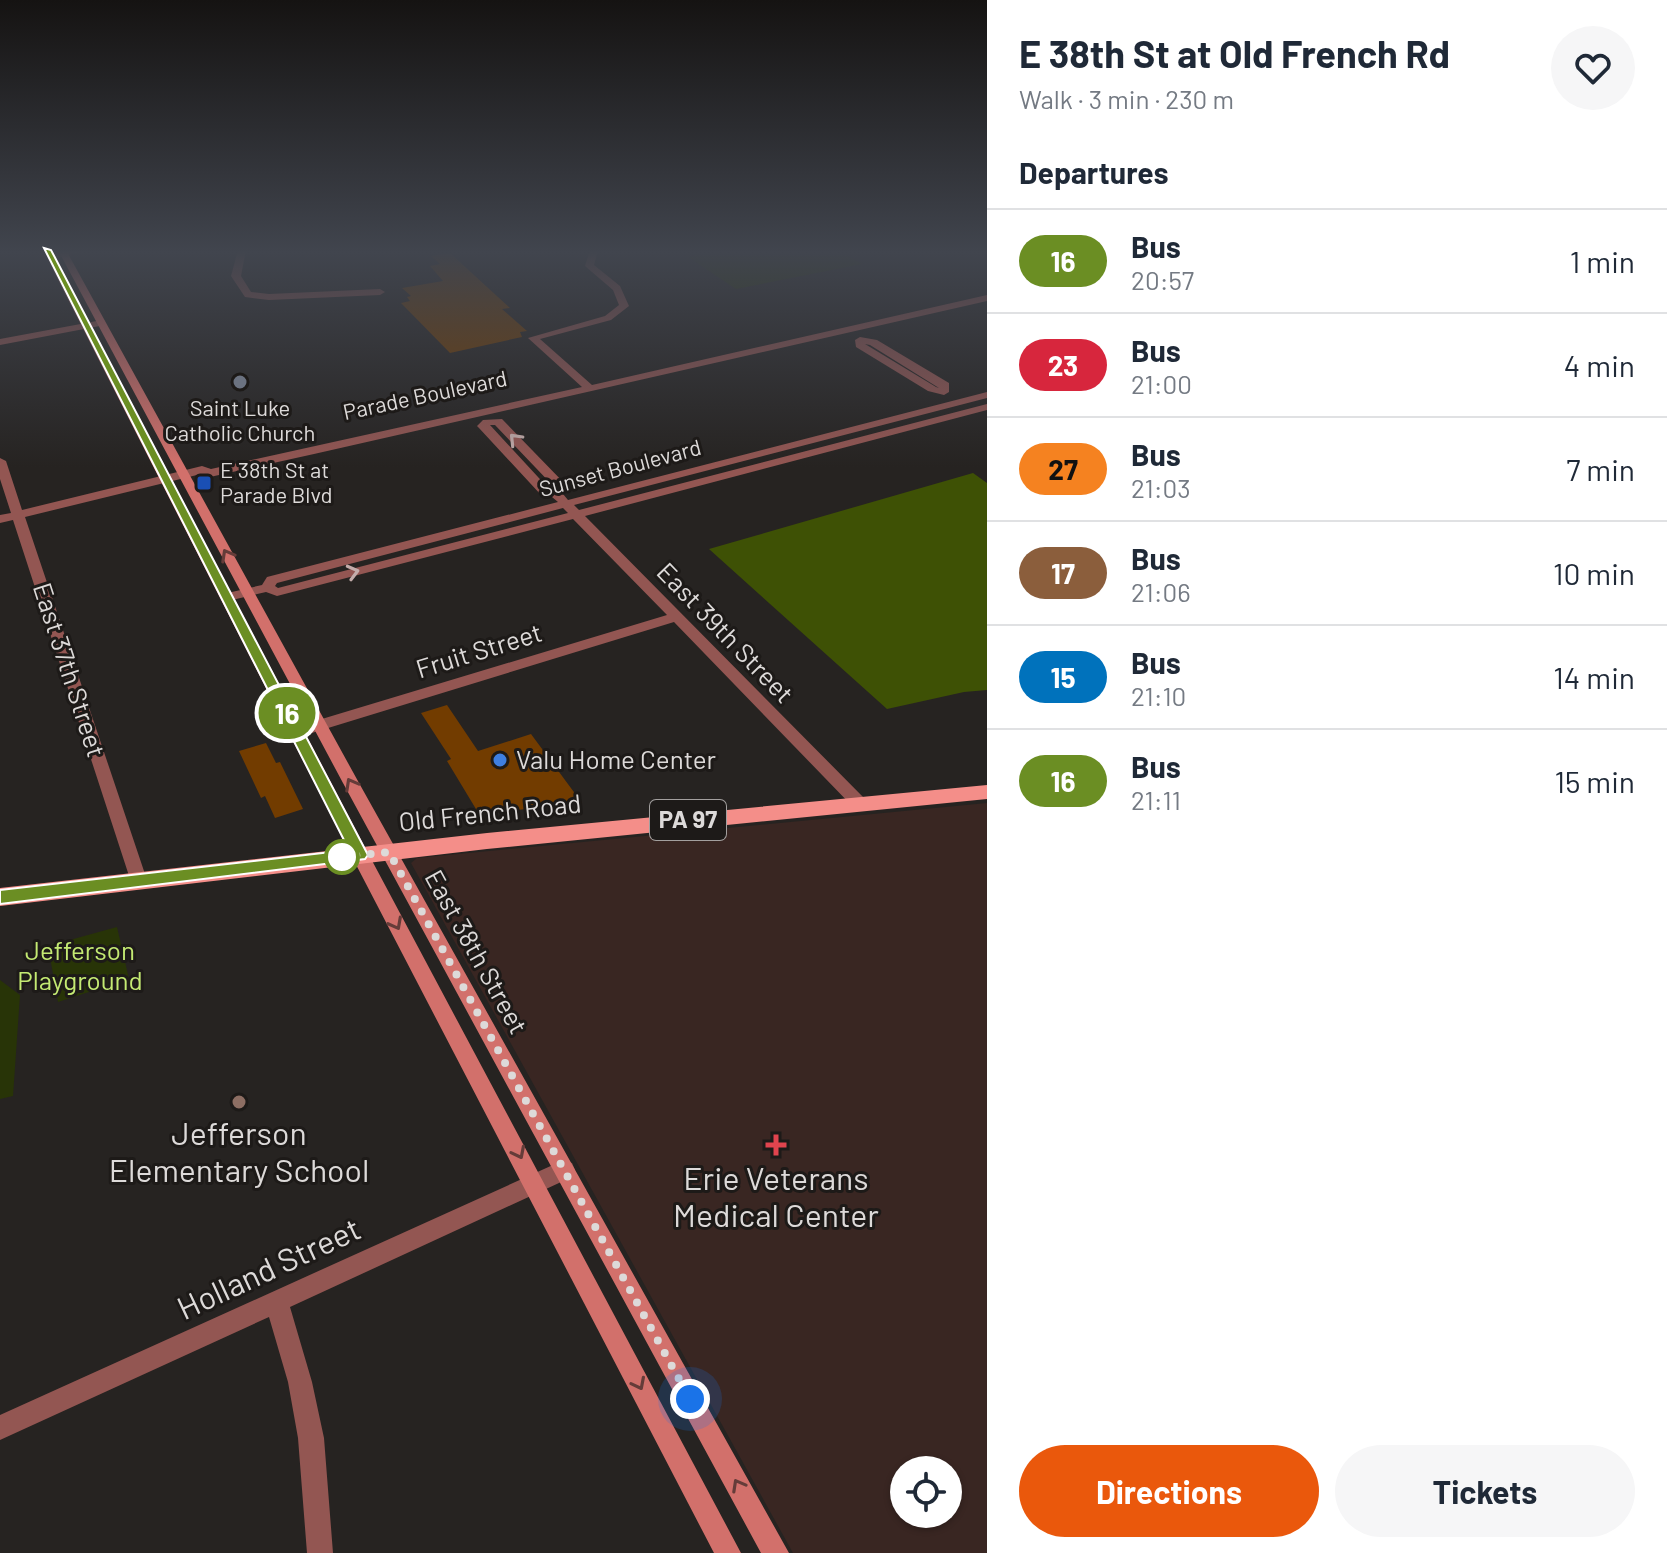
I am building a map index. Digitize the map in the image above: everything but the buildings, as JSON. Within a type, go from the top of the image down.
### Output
[{"type":"main road","points":[[85,322],[360,855],[728,1553]]},
{"type":"main road","name":"East 38th Street","points":[[102,323],[389,852],[776,1553]]},
{"type":"main road","name":"Old French Road","points":[[0,897],[360,855],[987,792]]},
{"type":"street","points":[[585,385],[533,338],[591,322]]},
{"type":"street","name":"Parade Boulevard","points":[[585,385],[882,322]]},
{"type":"street","points":[[0,342],[102,323]]},
{"type":"street","points":[[836,323],[860,340],[873,342],[945,385],[944,392],[987,420]]},
{"type":"street","name":"Parade Boulevard","points":[[0,519],[202,470],[210,473],[479,413],[836,323]]},
{"type":"street","name":"Sunset Boulevard","points":[[228,597],[267,588],[277,592],[987,395]]},
{"type":"street","name":"Sunset Boulevard","points":[[570,509],[987,407]]},
{"type":"street","name":"East 39th Street","points":[[479,413],[498,421],[563,489],[556,494],[570,509],[860,804]]},
{"type":"street","name":"East 37th Street","points":[[0,461],[138,880]]},
{"type":"street","name":"Fruit Street","points":[[297,732],[676,617]]},
{"type":"street","name":"Holland Street","points":[[0,1428],[564,1170]]},
{"type":"street","points":[[276,1301],[300,1382],[311,1438],[320,1553]]},
{"type":"shaded area","name":"Erie Veterans Medical Center","points":[[987,803],[987,1553],[793,1553],[411,863],[417,858]]},
{"type":"green space","points":[[973,473],[987,483],[987,690],[887,709],[709,549]]},
{"type":"green space","name":"Jefferson Playground","points":[[117,927],[129,979],[58,1002],[48,946]]},
{"type":"green space","points":[[0,980],[20,995],[13,1096],[0,1099]]},
{"type":"bus line","name":"16","points":[[0,897],[360,855],[84,322]]},
{"type":"place","name":"Saint Luke Catholic Church","points":[[240,382]]},
{"type":"place","name":"E 38th St at Parade Blvd","points":[[204,483]]},
{"type":"place","name":"Valu Home Center","points":[[500,760]]},
{"type":"place","name":"Jefferson Elementary School","points":[[239,1102]]},
{"type":"place","name":"Erie Veterans Medical Center","points":[[776,1145]]},
{"type":"route","points":[[342,857],[389,852],[690,1399]]}]
